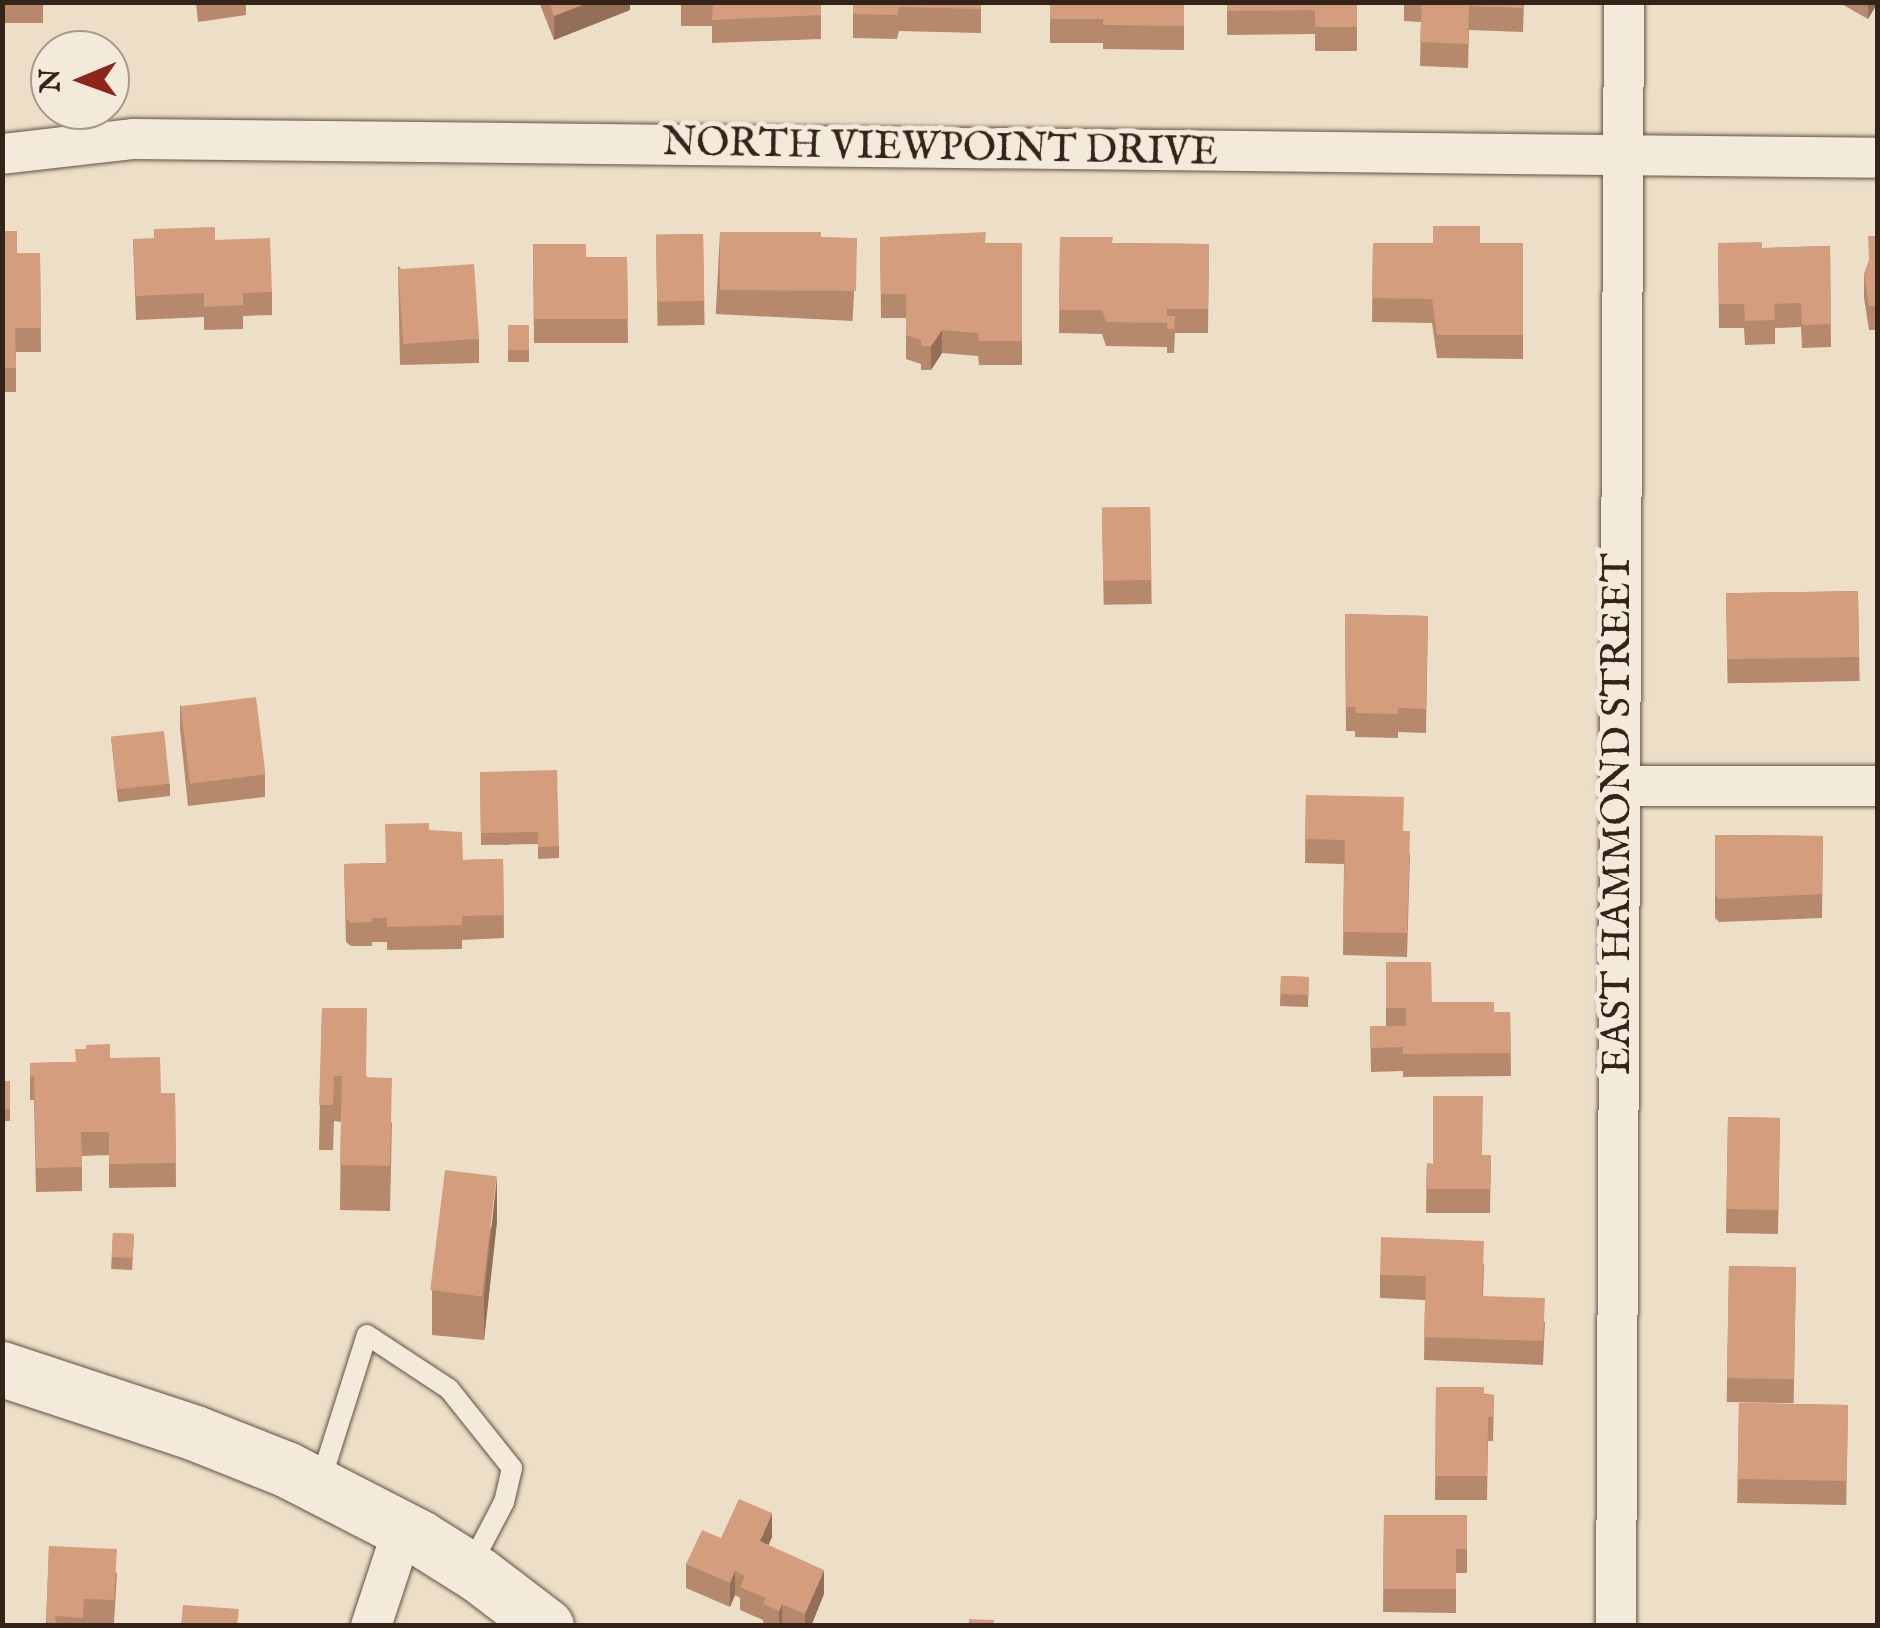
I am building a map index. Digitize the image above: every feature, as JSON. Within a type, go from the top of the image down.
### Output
[{"type":"main road","points":[[2,1370],[196,1432],[319,1486],[403,1529],[469,1569],[546,1626]]},
{"type":"street","name":"EAST HAMMOND STREET","points":[[1616,1626],[1624,2]]},
{"type":"street","name":"NORTH VIEWPOINT DRIVE","points":[[2,154],[134,139],[1878,158]]},
{"type":"street","points":[[1619,786],[1878,786]]},
{"type":"street","points":[[372,1626],[403,1529]]},
{"type":"lane","points":[[319,1486],[368,1335],[449,1388],[512,1468],[504,1502],[469,1569]]},
{"type":"building","points":[[549,2],[590,2],[554,16]]},
{"type":"building","points":[[713,2],[821,2],[821,15],[712,20]]},
{"type":"building","points":[[853,2],[981,2],[981,9],[899,7],[897,15],[853,14]]},
{"type":"building","points":[[1050,2],[1184,2],[1184,26],[1103,25],[1103,19],[1050,19]]},
{"type":"building","points":[[1227,2],[1357,2],[1357,27],[1315,27],[1315,10],[1227,11]]},
{"type":"building","points":[[1422,2],[1523,2],[1523,8],[1469,6],[1468,44],[1420,42]]},
{"type":"building","points":[[1433,226],[1480,226],[1480,243],[1523,243],[1523,335],[1437,335],[1432,299],[1372,298],[1373,243],[1433,243]]},
{"type":"building","points":[[215,227],[215,240],[270,238],[272,292],[243,293],[243,305],[204,307],[204,293],[136,296],[133,239],[154,238],[154,229]]},
{"type":"building","points":[[2,231],[17,231],[17,253],[40,253],[41,328],[15,328],[16,368],[2,368]]},
{"type":"building","points":[[720,232],[821,232],[821,237],[857,238],[856,291],[720,290]]},
{"type":"building","points":[[986,232],[985,243],[1022,243],[1022,341],[979,341],[978,333],[942,330],[931,346],[921,346],[921,340],[906,335],[906,294],[881,294],[880,237]]},
{"type":"building","points":[[703,234],[704,301],[657,302],[656,235]]},
{"type":"building","points":[[1868,236],[1878,236],[1878,306],[1869,306],[1864,274],[1869,262]]},
{"type":"building","points":[[1060,237],[1113,237],[1112,243],[1209,244],[1208,309],[1167,309],[1167,316],[1175,316],[1174,329],[1167,329],[1167,323],[1106,322],[1102,310],[1059,310]]},
{"type":"building","points":[[1762,242],[1762,248],[1830,246],[1831,324],[1802,325],[1801,303],[1774,304],[1775,320],[1745,321],[1744,304],[1719,304],[1718,243]]},
{"type":"building","points":[[533,244],[586,244],[586,257],[627,257],[628,319],[534,319]]},
{"type":"building","points":[[474,264],[479,339],[403,344],[398,269]]},
{"type":"building","points":[[508,325],[529,325],[529,350],[508,350]]},
{"type":"building","points":[[1150,507],[1151,580],[1103,581],[1102,508]]},
{"type":"building","points":[[1858,591],[1859,657],[1727,659],[1726,593]]},
{"type":"building","points":[[1345,614],[1428,616],[1426,709],[1398,708],[1398,714],[1355,713],[1356,707],[1346,707]]},
{"type":"building","points":[[256,697],[266,774],[190,784],[181,706]]},
{"type":"building","points":[[164,731],[170,784],[117,789],[111,737]]},
{"type":"building","points":[[557,770],[559,846],[538,847],[538,832],[481,833],[480,772]]},
{"type":"building","points":[[1306,795],[1404,797],[1403,831],[1410,831],[1407,933],[1343,932],[1345,840],[1305,839]]},
{"type":"building","points":[[429,823],[429,830],[462,832],[463,860],[503,859],[504,915],[462,916],[462,925],[387,927],[387,918],[351,923],[346,918],[344,864],[386,863],[385,824]]},
{"type":"building","points":[[1715,835],[1823,836],[1822,894],[1719,899],[1715,894]]},
{"type":"building","points":[[1386,962],[1431,962],[1432,1002],[1494,1002],[1494,1012],[1510,1012],[1511,1053],[1403,1054],[1403,1047],[1371,1048],[1370,1026],[1406,1026],[1406,1008],[1386,1008]]},
{"type":"building","points":[[1281,976],[1309,977],[1308,995],[1280,994]]},
{"type":"building","points":[[322,1008],[367,1008],[366,1077],[392,1078],[390,1166],[340,1165],[342,1076],[334,1076],[333,1105],[319,1105]]},
{"type":"building","points":[[110,1044],[110,1058],[160,1057],[161,1093],[175,1093],[176,1163],[109,1164],[109,1132],[81,1132],[82,1167],[36,1168],[34,1076],[30,1076],[30,1063],[76,1062],[75,1049]]},
{"type":"building","points":[[2,1081],[10,1081],[10,1109],[2,1109]]},
{"type":"building","points":[[1433,1096],[1483,1096],[1482,1155],[1491,1155],[1490,1189],[1426,1189],[1427,1163],[1433,1164]]},
{"type":"building","points":[[1728,1117],[1780,1118],[1778,1210],[1726,1209]]},
{"type":"building","points":[[445,1170],[497,1176],[482,1296],[430,1290]]},
{"type":"building","points":[[113,1233],[134,1234],[133,1258],[112,1257]]},
{"type":"building","points":[[1381,1237],[1484,1241],[1482,1296],[1545,1298],[1543,1341],[1424,1337],[1426,1276],[1380,1275]]},
{"type":"building","points":[[1729,1266],[1796,1267],[1794,1379],[1727,1378]]},
{"type":"building","points":[[1436,1387],[1484,1387],[1484,1395],[1494,1395],[1493,1417],[1488,1417],[1487,1476],[1435,1476]]},
{"type":"building","points":[[1739,1403],[1848,1405],[1847,1481],[1738,1479]]},
{"type":"building","points":[[739,1499],[772,1513],[760,1541],[824,1570],[805,1614],[782,1604],[779,1611],[763,1604],[766,1598],[740,1587],[745,1576],[735,1571],[730,1583],[686,1564],[702,1530],[721,1538]]},
{"type":"building","points":[[1384,1515],[1467,1515],[1467,1549],[1456,1549],[1456,1589],[1383,1589]]},
{"type":"building","points":[[49,1546],[117,1549],[114,1600],[84,1599],[83,1618],[55,1616],[56,1623],[46,1622]]},
{"type":"building","points":[[183,1605],[239,1609],[237,1626],[181,1626]]},
{"type":"building","points":[[969,1619],[994,1620],[993,1626],[969,1626]]}]
